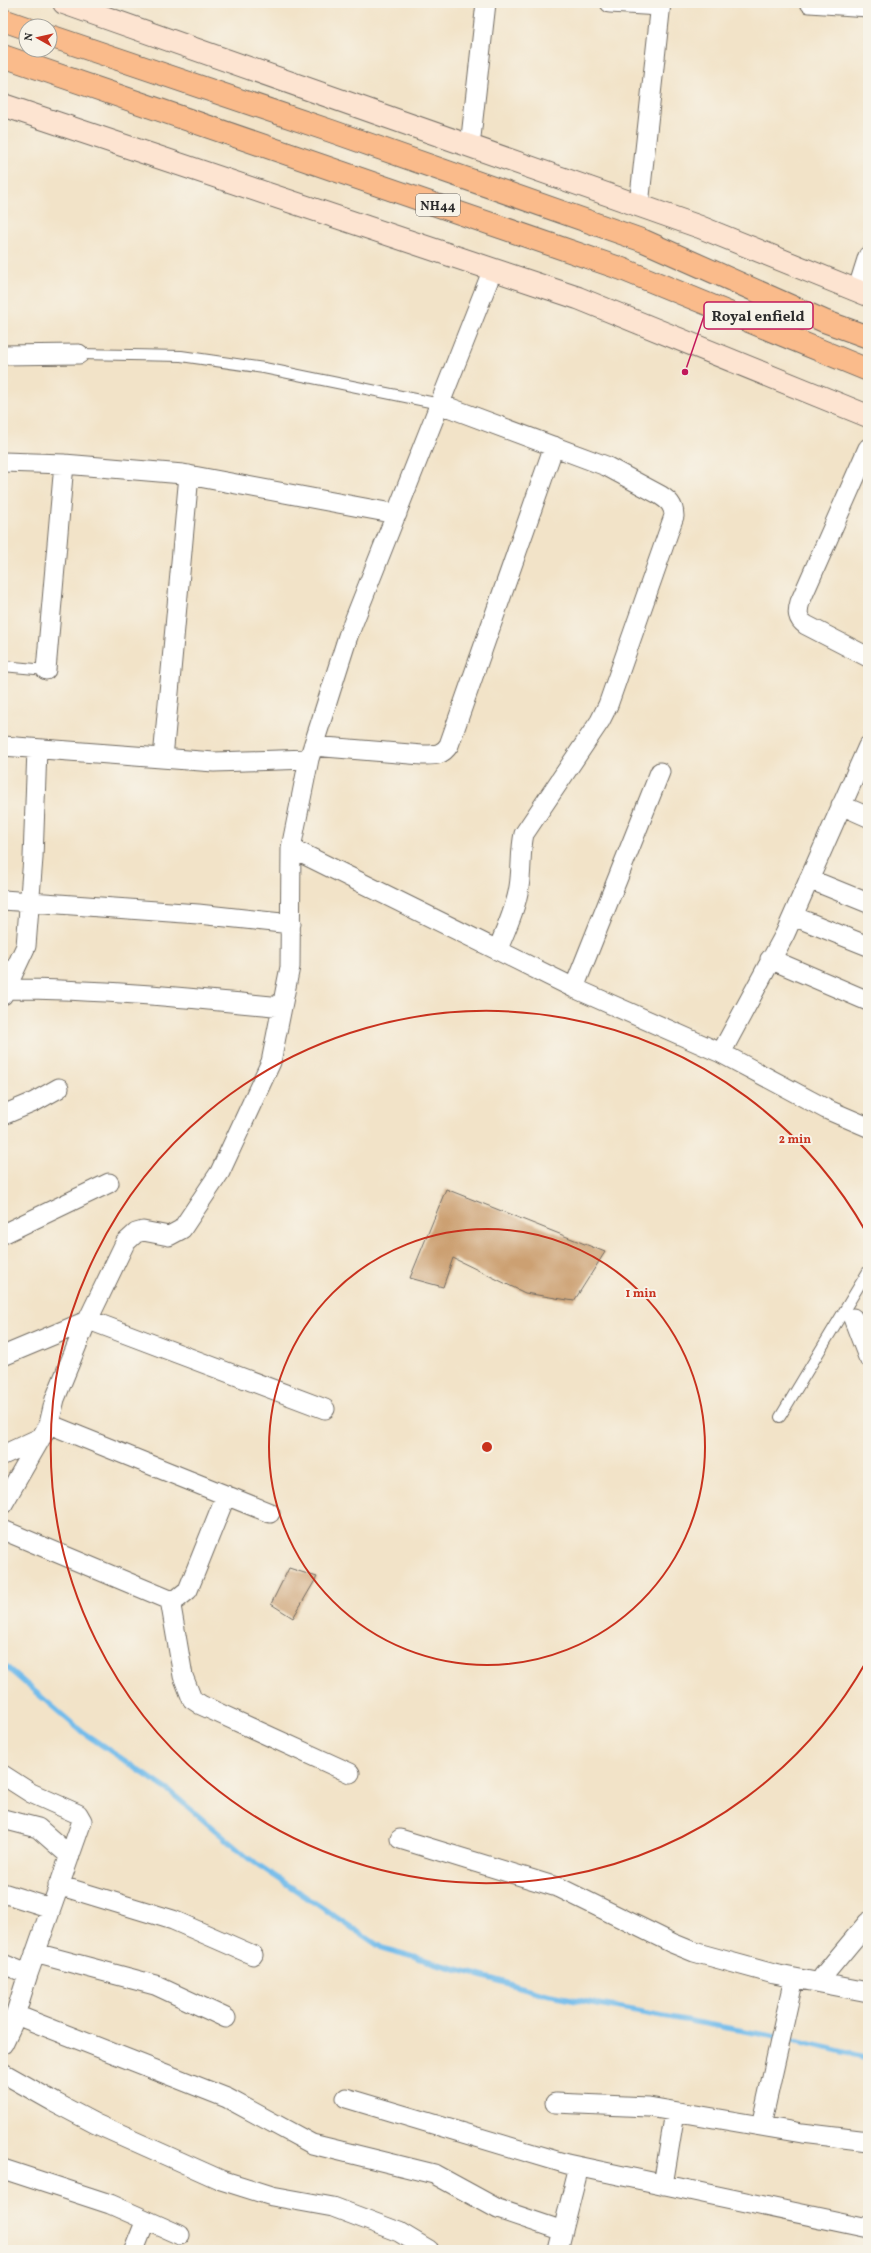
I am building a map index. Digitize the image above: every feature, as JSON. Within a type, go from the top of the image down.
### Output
[{"type":"highway","points":[[3,20],[18,25]]},
{"type":"highway","name":"NH44","points":[[58,39],[330,130],[644,241],[824,321],[868,337]]},
{"type":"highway","name":"NH44","points":[[3,56],[622,269],[868,370]]},
{"type":"street","points":[[64,3],[700,227],[863,293],[868,256]]},
{"type":"street","points":[[470,146],[486,3]]},
{"type":"street","points":[[610,3],[661,4],[639,205]]},
{"type":"street","points":[[810,3],[868,7]]},
{"type":"street","points":[[3,105],[578,298],[868,416]]},
{"type":"street","points":[[3,1504],[46,1431],[55,1399],[88,1320],[125,1243],[136,1232],[143,1231],[169,1236],[182,1229],[220,1172],[271,1062],[290,967],[291,848],[311,752],[348,636],[493,269]]},
{"type":"street","points":[[3,355],[79,354]]},
{"type":"street","points":[[440,404],[606,466],[660,495],[672,504],[674,516],[608,705],[600,721],[524,834],[521,844],[521,873],[519,890],[498,949]]},
{"type":"street","points":[[3,746],[214,762],[311,752],[422,755],[440,754],[445,751],[554,446]]},
{"type":"street","points":[[868,448],[798,609],[799,618],[806,625],[868,657]]},
{"type":"street","points":[[3,462],[64,464],[189,475],[397,514]]},
{"type":"street","points":[[46,670],[64,464]]},
{"type":"street","points":[[163,758],[189,475]]},
{"type":"street","points":[[721,1053],[793,916],[868,746]]},
{"type":"street","points":[[37,749],[30,902],[26,946],[5,992],[88,990],[149,994],[282,1007]]},
{"type":"street","points":[[574,988],[660,772]]},
{"type":"street","points":[[841,805],[868,816]]},
{"type":"street","points":[[291,848],[498,949],[574,988],[721,1053],[826,1109],[868,1127]]},
{"type":"street","points":[[809,879],[868,903]]},
{"type":"street","points":[[3,900],[198,914],[291,924]]},
{"type":"street","points":[[793,916],[868,946]]},
{"type":"street","points":[[770,959],[868,1001]]},
{"type":"street","points":[[3,1115],[34,1102],[59,1088]]},
{"type":"street","points":[[3,1234],[109,1182]]},
{"type":"street","points":[[853,1318],[868,1357]]},
{"type":"street","points":[[3,1356],[88,1320],[325,1409]]},
{"type":"street","points":[[3,1455],[46,1431],[226,1495],[270,1514]]},
{"type":"street","points":[[3,1530],[170,1600],[177,1599],[188,1590],[226,1495]]},
{"type":"street","points":[[170,1600],[183,1676],[192,1699],[201,1705],[350,1773]]},
{"type":"street","points":[[3,1775],[31,1793],[81,1817],[82,1824],[58,1885],[28,1974],[10,2020],[3,2044]]},
{"type":"street","points":[[3,1819],[38,1828],[70,1856]]},
{"type":"street","points":[[400,1839],[560,1888],[672,1943],[694,1952],[794,1978],[868,1992]]},
{"type":"street","points":[[58,1885],[172,1920],[253,1955]]},
{"type":"street","points":[[3,1893],[51,1908]]},
{"type":"street","points":[[823,1976],[868,1922]]},
{"type":"street","points":[[35,1953],[155,1985],[226,2018]]},
{"type":"street","points":[[3,1964],[28,1974]]},
{"type":"street","points":[[761,2126],[794,1978]]},
{"type":"street","points":[[10,2020],[96,2044],[227,2098],[312,2144],[434,2174],[498,2209],[563,2231]]},
{"type":"street","points":[[3,2073],[56,2104],[96,2124],[221,2180],[272,2196],[333,2207],[399,2232],[429,2250]]},
{"type":"street","points":[[346,2098],[579,2167],[868,2228]]},
{"type":"street","points":[[555,2103],[649,2107],[761,2126],[868,2141]]},
{"type":"street","points":[[663,2185],[675,2112]]},
{"type":"street","points":[[558,2250],[579,2167]]},
{"type":"street","points":[[3,2169],[110,2204],[180,2235]]},
{"type":"street","points":[[134,2250],[146,2220]]},
{"type":"lane","points":[[79,354],[181,356],[264,368],[440,404]]},
{"type":"lane","points":[[3,666],[46,670]]},
{"type":"lane","points":[[780,1417],[868,1271]]},
{"type":"building","points":[[446,1189],[605,1252],[574,1301],[525,1293],[453,1258],[443,1287],[410,1278]]},
{"type":"building","points":[[289,1568],[317,1577],[293,1618],[271,1604]]},
{"type":"waterway","points":[[3,1664],[81,1731],[168,1790],[248,1858],[382,1948],[545,1994],[798,2041],[868,2058]]},
{"type":"place","name":"Royal enfield","points":[[685,372]]}]
